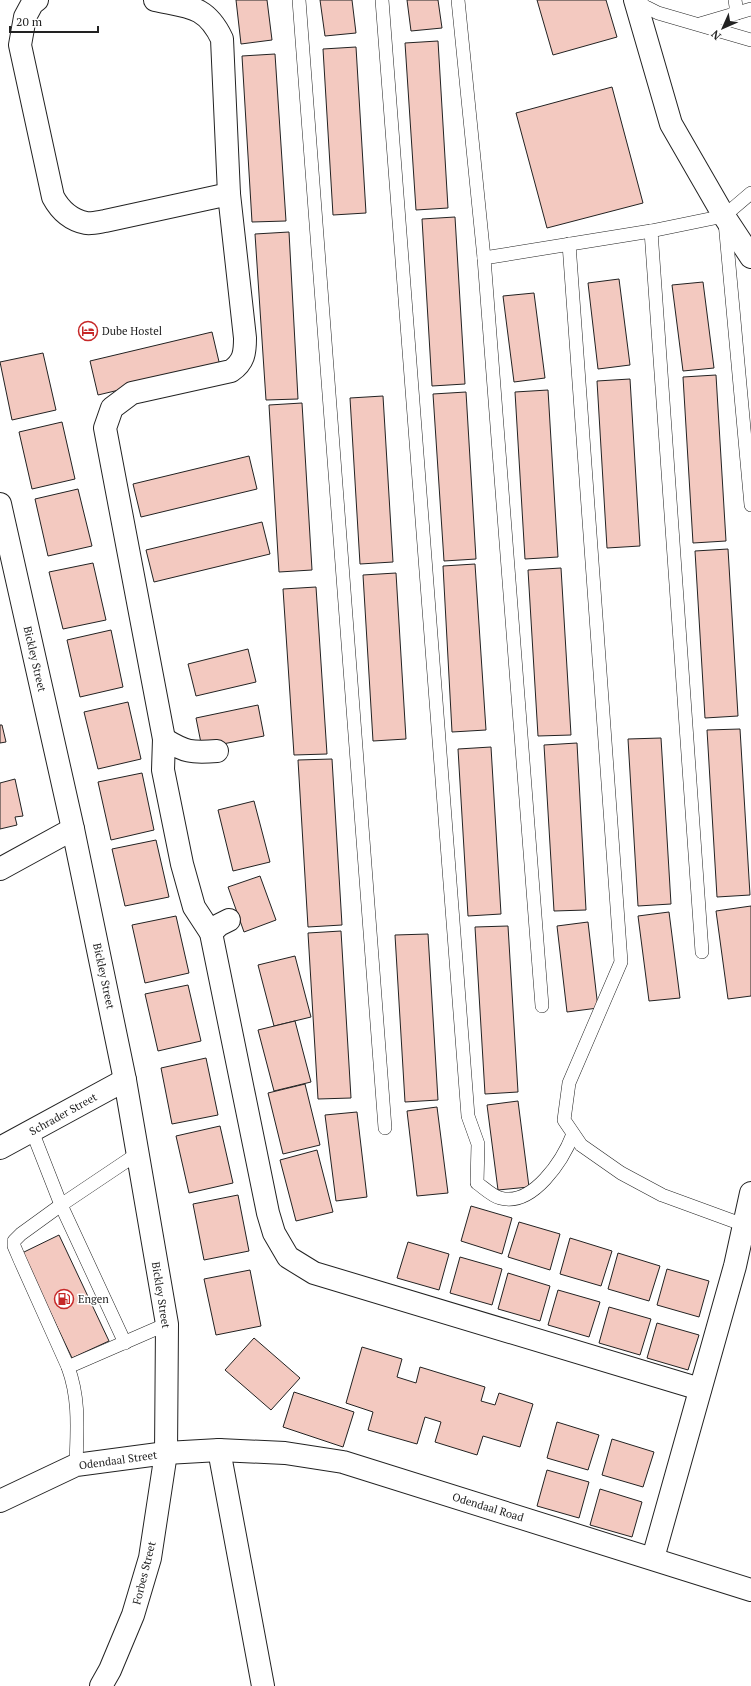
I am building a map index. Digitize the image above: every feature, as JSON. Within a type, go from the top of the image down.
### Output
[{"type":"street","points":[[37,0],[32,4],[25,17],[20,45],[53,197],[59,207],[71,218],[86,223],[105,221],[229,194]]},
{"type":"street","points":[[156,0],[198,9],[211,19],[222,39],[229,194],[245,338],[245,354],[239,365],[231,371],[132,393],[112,408],[105,428],[164,739],[163,770],[182,864],[194,907],[211,933],[268,1213],[274,1233],[288,1256],[314,1273],[700,1389]]},
{"type":"street","points":[[635,0],[671,124],[724,216],[751,257]]},
{"type":"street","name":"Bickley Street","points":[[0,504],[73,829],[125,1080],[167,1324],[166,1453]]},
{"type":"street","points":[[164,739],[187,752],[217,751]]},
{"type":"street","points":[[0,869],[73,829]]},
{"type":"street","points":[[211,933],[229,920]]},
{"type":"street","name":"Schrader Street","points":[[0,1148],[125,1080]]},
{"type":"street","points":[[653,1558],[700,1389],[743,1268],[744,1225],[751,1193]]},
{"type":"street","points":[[219,1450],[263,1686]]},
{"type":"street","name":"Odendaal Street","points":[[0,1501],[76,1465],[166,1453],[219,1450]]},
{"type":"street","name":"Odendaal Road","points":[[219,1450],[285,1453],[343,1462],[751,1590]]},
{"type":"street","name":"Forbes Street","points":[[101,1686],[110,1670],[133,1615],[150,1558],[166,1453]]},
{"type":"lane","points":[[300,0],[385,1128]]},
{"type":"lane","points":[[382,0],[468,1116],[478,1144],[477,1183],[499,1198],[519,1198],[544,1180],[566,1152],[574,1134]]},
{"type":"lane","points":[[458,0],[484,258],[542,1006]]},
{"type":"lane","points":[[638,0],[644,6],[658,13],[751,40]]},
{"type":"lane","points":[[735,0],[737,13]]},
{"type":"lane","points":[[700,24],[751,9]]},
{"type":"lane","points":[[484,258],[651,231],[724,216],[751,192]]},
{"type":"lane","points":[[724,216],[751,505]]},
{"type":"lane","points":[[651,231],[702,952]]},
{"type":"lane","points":[[569,244],[621,962],[569,1083],[564,1120],[581,1145],[621,1173],[662,1195],[744,1225]]},
{"type":"lane","points":[[32,1131],[61,1205],[125,1343]]},
{"type":"lane","points":[[76,1465],[77,1406],[74,1384],[68,1367],[14,1246],[14,1241],[21,1234],[61,1205],[137,1154]]},
{"type":"lane","points":[[68,1367],[167,1324]]},
{"type":"building","points":[[236,0],[267,0],[272,40],[241,44]]},
{"type":"building","points":[[320,0],[352,0],[356,33],[325,36]]},
{"type":"building","points":[[407,0],[438,0],[442,28],[411,31]]},
{"type":"building","points":[[537,0],[606,0],[617,37],[553,55]]},
{"type":"building","points":[[438,41],[448,208],[416,210],[405,43]]},
{"type":"building","points":[[356,47],[366,213],[333,215],[323,49]]},
{"type":"building","points":[[275,54],[286,221],[252,222],[242,56]]},
{"type":"building","points":[[612,87],[643,203],[547,228],[516,113]]},
{"type":"building","points":[[455,217],[465,384],[432,386],[422,219]]},
{"type":"building","points":[[289,232],[298,399],[266,400],[255,234]]},
{"type":"building","points":[[619,279],[630,365],[598,369],[588,283]]},
{"type":"building","points":[[703,282],[714,368],[683,371],[672,285]]},
{"type":"building","points":[[534,293],[545,378],[514,382],[503,296]]},
{"type":"building","points":[[212,332],[220,366],[98,395],[90,361]]},
{"type":"building","points":[[43,353],[56,410],[12,420],[0,362]]},
{"type":"building","points":[[716,375],[726,541],[693,543],[683,377]]},
{"type":"building","points":[[630,379],[640,546],[607,548],[597,381]]},
{"type":"building","points":[[548,390],[558,557],[525,559],[515,392]]},
{"type":"building","points":[[466,392],[476,559],[444,561],[433,394]]},
{"type":"building","points":[[383,396],[393,562],[360,564],[350,398]]},
{"type":"building","points":[[302,403],[312,570],[279,572],[269,405]]},
{"type":"building","points":[[62,422],[75,479],[32,489],[19,432]]},
{"type":"building","points":[[249,456],[257,489],[141,517],[133,484]]},
{"type":"building","points":[[78,489],[92,546],[48,556],[35,499]]},
{"type":"building","points":[[262,522],[270,554],[154,582],[146,550]]},
{"type":"building","points":[[728,549],[738,716],[705,718],[695,551]]},
{"type":"building","points":[[93,563],[106,620],[63,629],[49,572]]},
{"type":"building","points":[[475,564],[486,730],[452,732],[443,566]]},
{"type":"building","points":[[561,568],[571,735],[538,736],[528,570]]},
{"type":"building","points":[[396,573],[406,739],[373,741],[363,575]]},
{"type":"building","points":[[316,587],[327,754],[294,755],[283,589]]},
{"type":"building","points":[[111,630],[123,687],[80,697],[67,640]]},
{"type":"building","points":[[248,649],[256,682],[196,696],[188,664]]},
{"type":"building","points":[[128,702],[141,759],[98,769],[84,712]]},
{"type":"building","points":[[258,705],[264,736],[202,748],[196,718]]},
{"type":"building","points":[[0,725],[2,725],[6,742],[0,743]]},
{"type":"building","points":[[740,729],[750,895],[717,897],[707,730]]},
{"type":"building","points":[[661,738],[671,904],[638,906],[628,739]]},
{"type":"building","points":[[577,743],[586,910],[554,911],[544,745]]},
{"type":"building","points":[[491,747],[501,914],[468,916],[458,749]]},
{"type":"building","points":[[332,759],[342,925],[308,927],[298,760]]},
{"type":"building","points":[[142,773],[154,830],[111,840],[98,782]]},
{"type":"building","points":[[15,779],[23,816],[15,817],[17,825],[0,829],[0,783]]},
{"type":"building","points":[[254,801],[270,862],[233,871],[218,810]]},
{"type":"building","points":[[156,840],[169,897],[125,906],[112,849]]},
{"type":"building","points":[[260,876],[276,920],[244,932],[228,887]]},
{"type":"building","points":[[751,906],[751,996],[728,999],[716,911]]},
{"type":"building","points":[[669,912],[680,998],[649,1001],[638,916]]},
{"type":"building","points":[[176,916],[189,973],[145,983],[132,925]]},
{"type":"building","points":[[588,922],[598,1008],[567,1012],[557,926]]},
{"type":"building","points":[[508,926],[518,1092],[485,1094],[475,927]]},
{"type":"building","points":[[341,931],[351,1098],[318,1099],[308,933]]},
{"type":"building","points":[[428,934],[438,1100],[405,1102],[395,935]]},
{"type":"building","points":[[295,956],[311,1017],[274,1026],[258,965]]},
{"type":"building","points":[[188,985],[201,1041],[158,1051],[145,994]]},
{"type":"building","points":[[295,1021],[311,1082],[274,1091],[258,1030]]},
{"type":"building","points":[[206,1058],[218,1115],[172,1124],[161,1068]]},
{"type":"building","points":[[305,1084],[320,1145],[283,1154],[268,1093]]},
{"type":"building","points":[[518,1101],[529,1187],[498,1190],[487,1105]]},
{"type":"building","points":[[437,1107],[448,1193],[417,1196],[407,1111]]},
{"type":"building","points":[[357,1112],[367,1197],[336,1201],[325,1115]]},
{"type":"building","points":[[220,1126],[233,1183],[189,1193],[176,1136]]},
{"type":"building","points":[[317,1150],[333,1212],[296,1221],[280,1160]]},
{"type":"building","points":[[238,1195],[249,1251],[204,1260],[193,1204]]},
{"type":"building","points":[[471,1206],[512,1218],[502,1254],[461,1241]]},
{"type":"building","points":[[519,1222],[560,1234],[550,1270],[508,1257]]},
{"type":"building","points":[[59,1235],[109,1341],[72,1358],[22,1253]]},
{"type":"building","points":[[570,1238],[612,1251],[601,1286],[560,1274]]},
{"type":"building","points":[[408,1242],[449,1254],[439,1290],[397,1278]]},
{"type":"building","points":[[618,1253],[660,1266],[649,1301],[608,1289]]},
{"type":"building","points":[[460,1257],[502,1269],[492,1305],[450,1293]]},
{"type":"building","points":[[667,1269],[709,1281],[699,1317],[657,1305]]},
{"type":"building","points":[[250,1270],[261,1326],[216,1335],[204,1279]]},
{"type":"building","points":[[508,1273],[550,1286],[540,1321],[498,1309]]},
{"type":"building","points":[[558,1290],[600,1302],[589,1337],[548,1325]]},
{"type":"building","points":[[609,1307],[651,1319],[640,1355],[599,1343]]},
{"type":"building","points":[[657,1323],[699,1335],[688,1370],[647,1358]]},
{"type":"building","points":[[254,1338],[300,1378],[271,1410],[225,1370]]},
{"type":"building","points":[[362,1347],[402,1359],[397,1377],[416,1383],[420,1367],[485,1387],[481,1401],[495,1405],[499,1393],[533,1404],[520,1447],[483,1436],[477,1455],[435,1442],[441,1422],[425,1417],[417,1444],[368,1430],[373,1412],[346,1403]]},
{"type":"building","points":[[294,1392],[354,1412],[343,1447],[283,1427]]},
{"type":"building","points":[[557,1422],[599,1435],[588,1470],[547,1458]]},
{"type":"building","points":[[612,1439],[654,1452],[643,1487],[602,1475]]},
{"type":"building","points":[[547,1470],[589,1482],[579,1518],[537,1506]]},
{"type":"building","points":[[600,1489],[642,1502],[632,1537],[590,1525]]},
{"type":"place","name":"Dube Hostel","points":[[88,331]]},
{"type":"place","name":"Engen","points":[[64,1299]]}]
